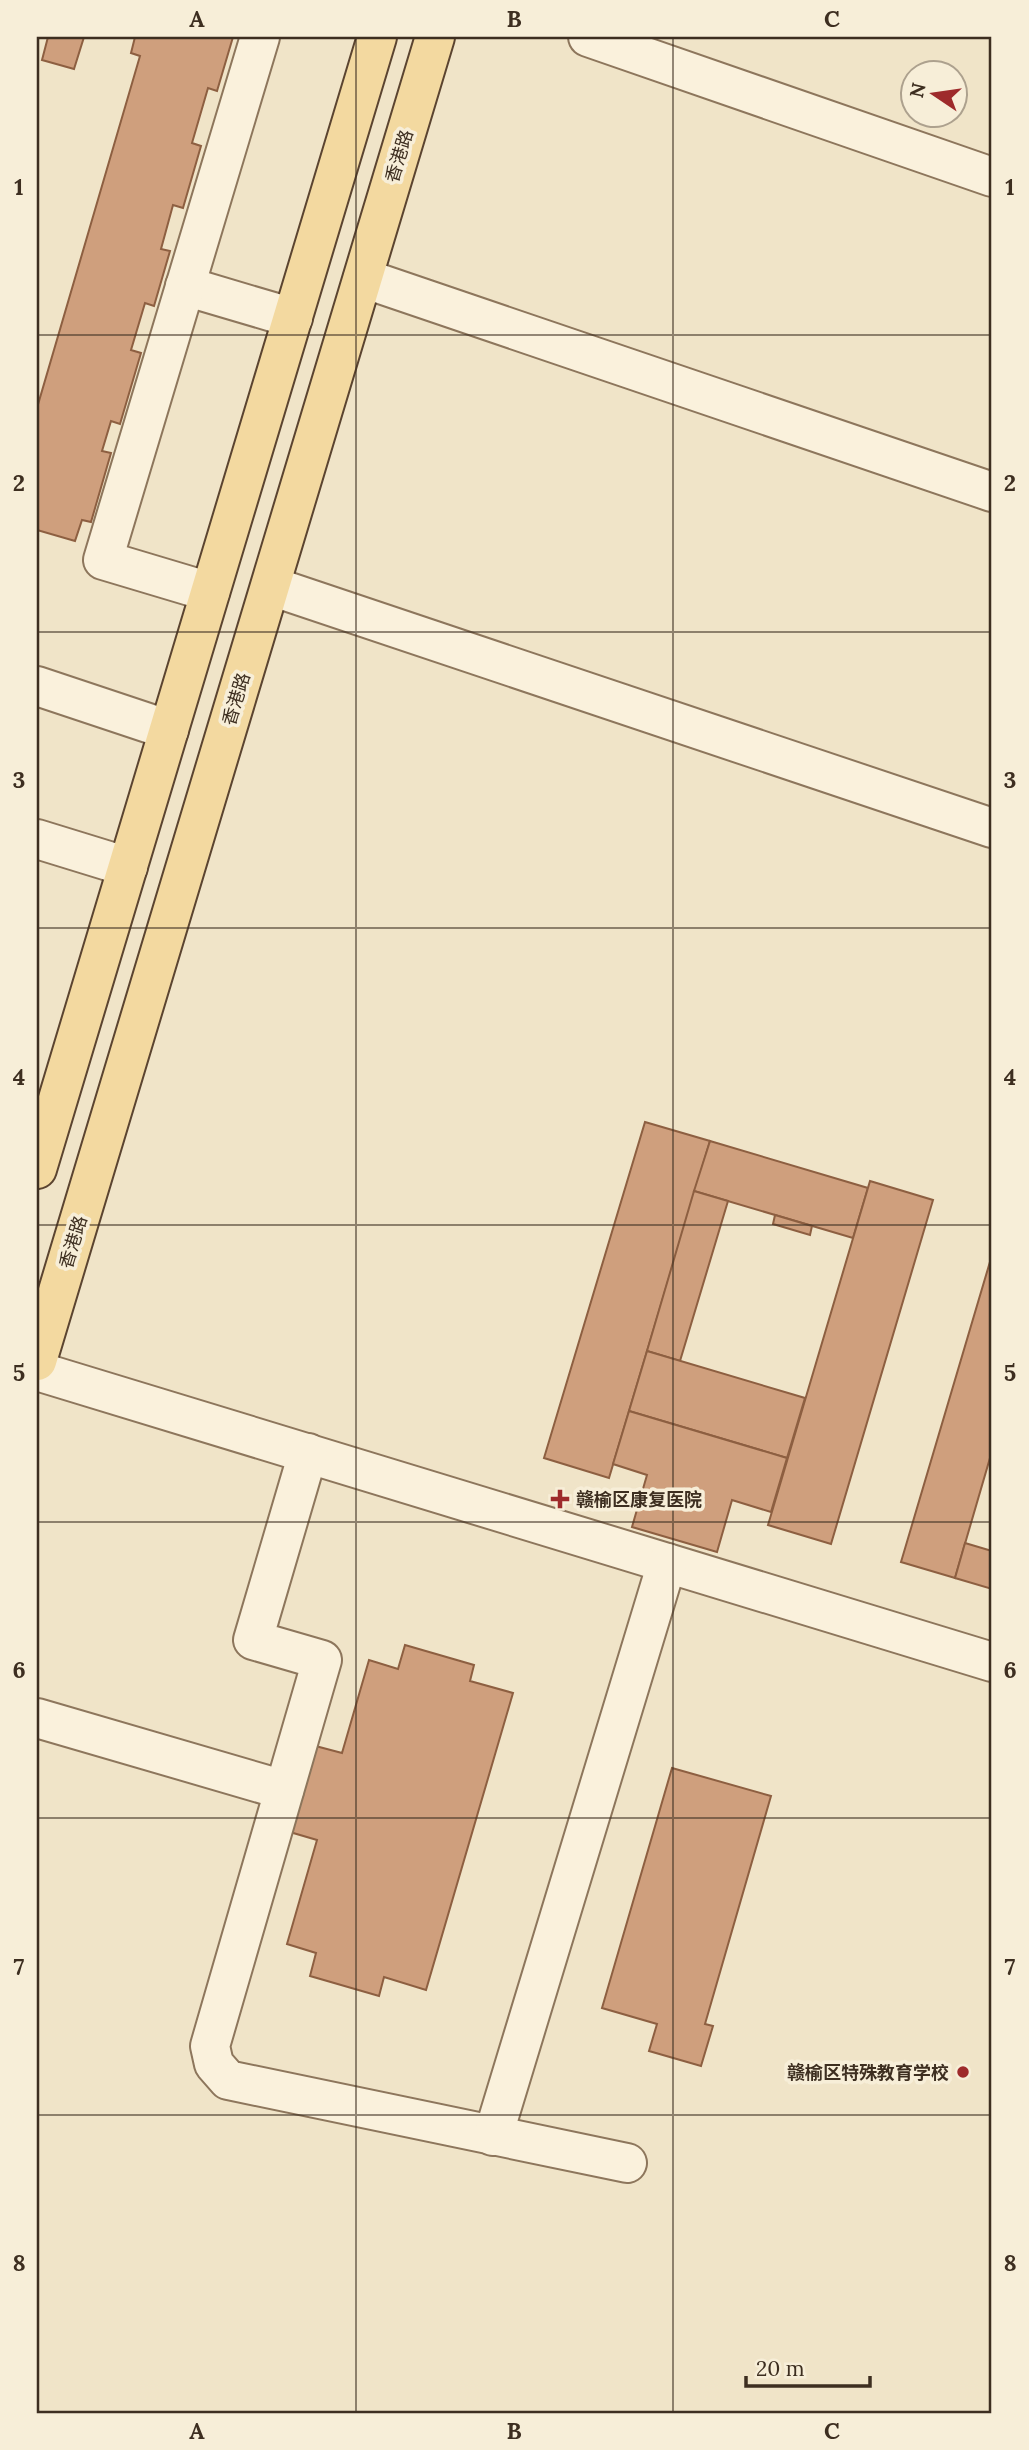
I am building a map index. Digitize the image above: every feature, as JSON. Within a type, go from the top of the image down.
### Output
[{"type":"main road","points":[[39,1151],[128,867],[377,37]]},
{"type":"main road","name":"香港路","points":[[37,1361],[435,37]]},
{"type":"street","points":[[210,592],[103,560],[260,37]]},
{"type":"street","points":[[588,37],[992,177]]},
{"type":"street","points":[[363,278],[992,492]]},
{"type":"street","points":[[185,286],[293,318]]},
{"type":"street","points":[[271,586],[992,828]]},
{"type":"street","points":[[37,686],[169,730]]},
{"type":"street","points":[[37,839],[128,867]]},
{"type":"street","points":[[37,1371],[992,1662]]},
{"type":"street","points":[[308,1453],[253,1640],[322,1660],[210,2046],[214,2064],[228,2080],[627,2164]]},
{"type":"street","points":[[493,2136],[667,1563]]},
{"type":"street","points":[[37,1718],[284,1790]]},
{"type":"building","points":[[48,37],[84,37],[74,69],[42,60]]},
{"type":"building","points":[[135,37],[233,37],[217,91],[208,88],[192,143],[201,146],[183,208],[173,205],[161,249],[170,251],[154,306],[145,303],[131,350],[141,353],[120,424],[111,421],[102,451],[111,453],[91,522],[82,520],[75,541],[37,530],[37,408],[140,56],[131,53]]},
{"type":"building","points":[[645,1122],[710,1141],[609,1478],[544,1458]]},
{"type":"building","points":[[710,1141],[868,1188],[853,1238],[694,1191]]},
{"type":"building","points":[[870,1181],[933,1200],[831,1544],[768,1525]]},
{"type":"building","points":[[694,1191],[728,1201],[680,1361],[647,1351]]},
{"type":"building","points":[[775,1215],[812,1226],[810,1235],[773,1224]]},
{"type":"building","points":[[992,1255],[992,1451],[955,1578],[901,1562]]},
{"type":"building","points":[[647,1351],[805,1398],[787,1458],[629,1411]]},
{"type":"building","points":[[629,1411],[787,1458],[771,1512],[732,1500],[717,1552],[632,1527],[647,1475],[613,1464]]},
{"type":"building","points":[[965,1543],[992,1551],[992,1589],[955,1578]]},
{"type":"building","points":[[405,1645],[474,1665],[470,1681],[513,1693],[426,1990],[384,1977],[379,1996],[310,1976],[316,1953],[287,1944],[317,1840],[283,1830],[308,1744],[342,1753],[369,1660],[398,1669]]},
{"type":"building","points":[[672,1768],[771,1796],[705,2024],[713,2026],[701,2066],[649,2051],[657,2024],[602,2008]]},
{"type":"place","name":"赣榆区康复医院","points":[[560,1499]]},
{"type":"place","name":"赣榆区特殊教育学校","points":[[963,2072]]}]
